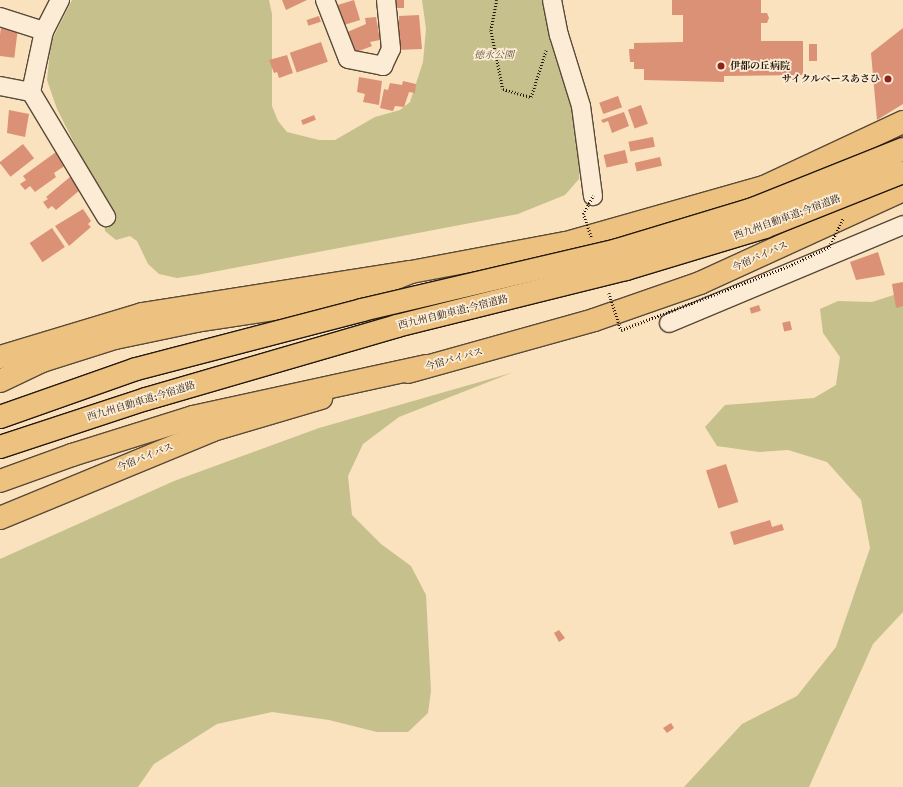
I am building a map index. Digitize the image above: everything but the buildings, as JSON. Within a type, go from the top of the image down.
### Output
[{"type":"highway","points":[[0,356],[142,314],[411,272],[566,243],[764,187],[903,122]]},
{"type":"highway","name":"西九州自動車道;今宿道路","points":[[0,417],[136,369],[362,310],[618,250],[753,209],[903,149]]},
{"type":"highway","name":"西九州自動車道;今宿道路","points":[[0,447],[146,399],[397,326],[626,269],[765,227],[903,172]]},
{"type":"highway","name":"今宿バイパス","points":[[0,518],[213,430],[427,366],[594,320],[700,283],[903,190]]},
{"type":"highway","points":[[0,381],[42,361],[115,338],[196,321],[346,298],[411,272]]},
{"type":"highway","points":[[0,481],[72,455],[193,417],[427,366]]},
{"type":"street","points":[[60,0],[44,31],[31,92],[106,217]]},
{"type":"street","points":[[325,0],[348,59],[383,66],[391,49],[386,0]]},
{"type":"street","points":[[552,0],[559,35],[582,106],[593,196]]},
{"type":"street","points":[[0,17],[44,31]]},
{"type":"street","points":[[0,86],[31,92]]},
{"type":"street","points":[[669,323],[903,225]]},
{"type":"path","points":[[497,0],[491,30],[503,88],[531,97],[546,50]]},
{"type":"path","points":[[593,196],[583,214],[593,243]]},
{"type":"path","points":[[607,287],[621,330],[789,266],[829,246],[843,218]]},
{"type":"green space","name":"徳永公園","points":[[72,0],[269,0],[272,14],[272,106],[278,121],[287,132],[319,140],[335,140],[375,117],[400,110],[410,102],[423,62],[426,29],[422,0],[547,0],[582,120],[579,179],[565,195],[518,214],[197,275],[177,278],[159,274],[148,264],[137,241],[130,236],[116,240],[105,231],[102,198],[57,109],[47,80],[51,42]]},
{"type":"green space","points":[[903,292],[903,612],[873,644],[809,787],[684,787],[742,724],[797,696],[836,647],[870,548],[861,500],[827,462],[788,450],[759,452],[717,446],[705,427],[725,405],[814,398],[836,385],[840,357],[823,333],[820,309],[838,301],[872,302]]},
{"type":"green space","points":[[514,372],[399,417],[363,444],[348,476],[352,515],[381,544],[411,566],[426,595],[431,691],[428,713],[408,732],[377,732],[329,720],[272,712],[217,724],[154,764],[138,787],[0,787],[0,559],[174,481],[319,428]]},
{"type":"place","name":"伊都の丘病院","points":[[721,66]]},
{"type":"place","name":"サイクルベースあさひ","points":[[888,79]]}]
